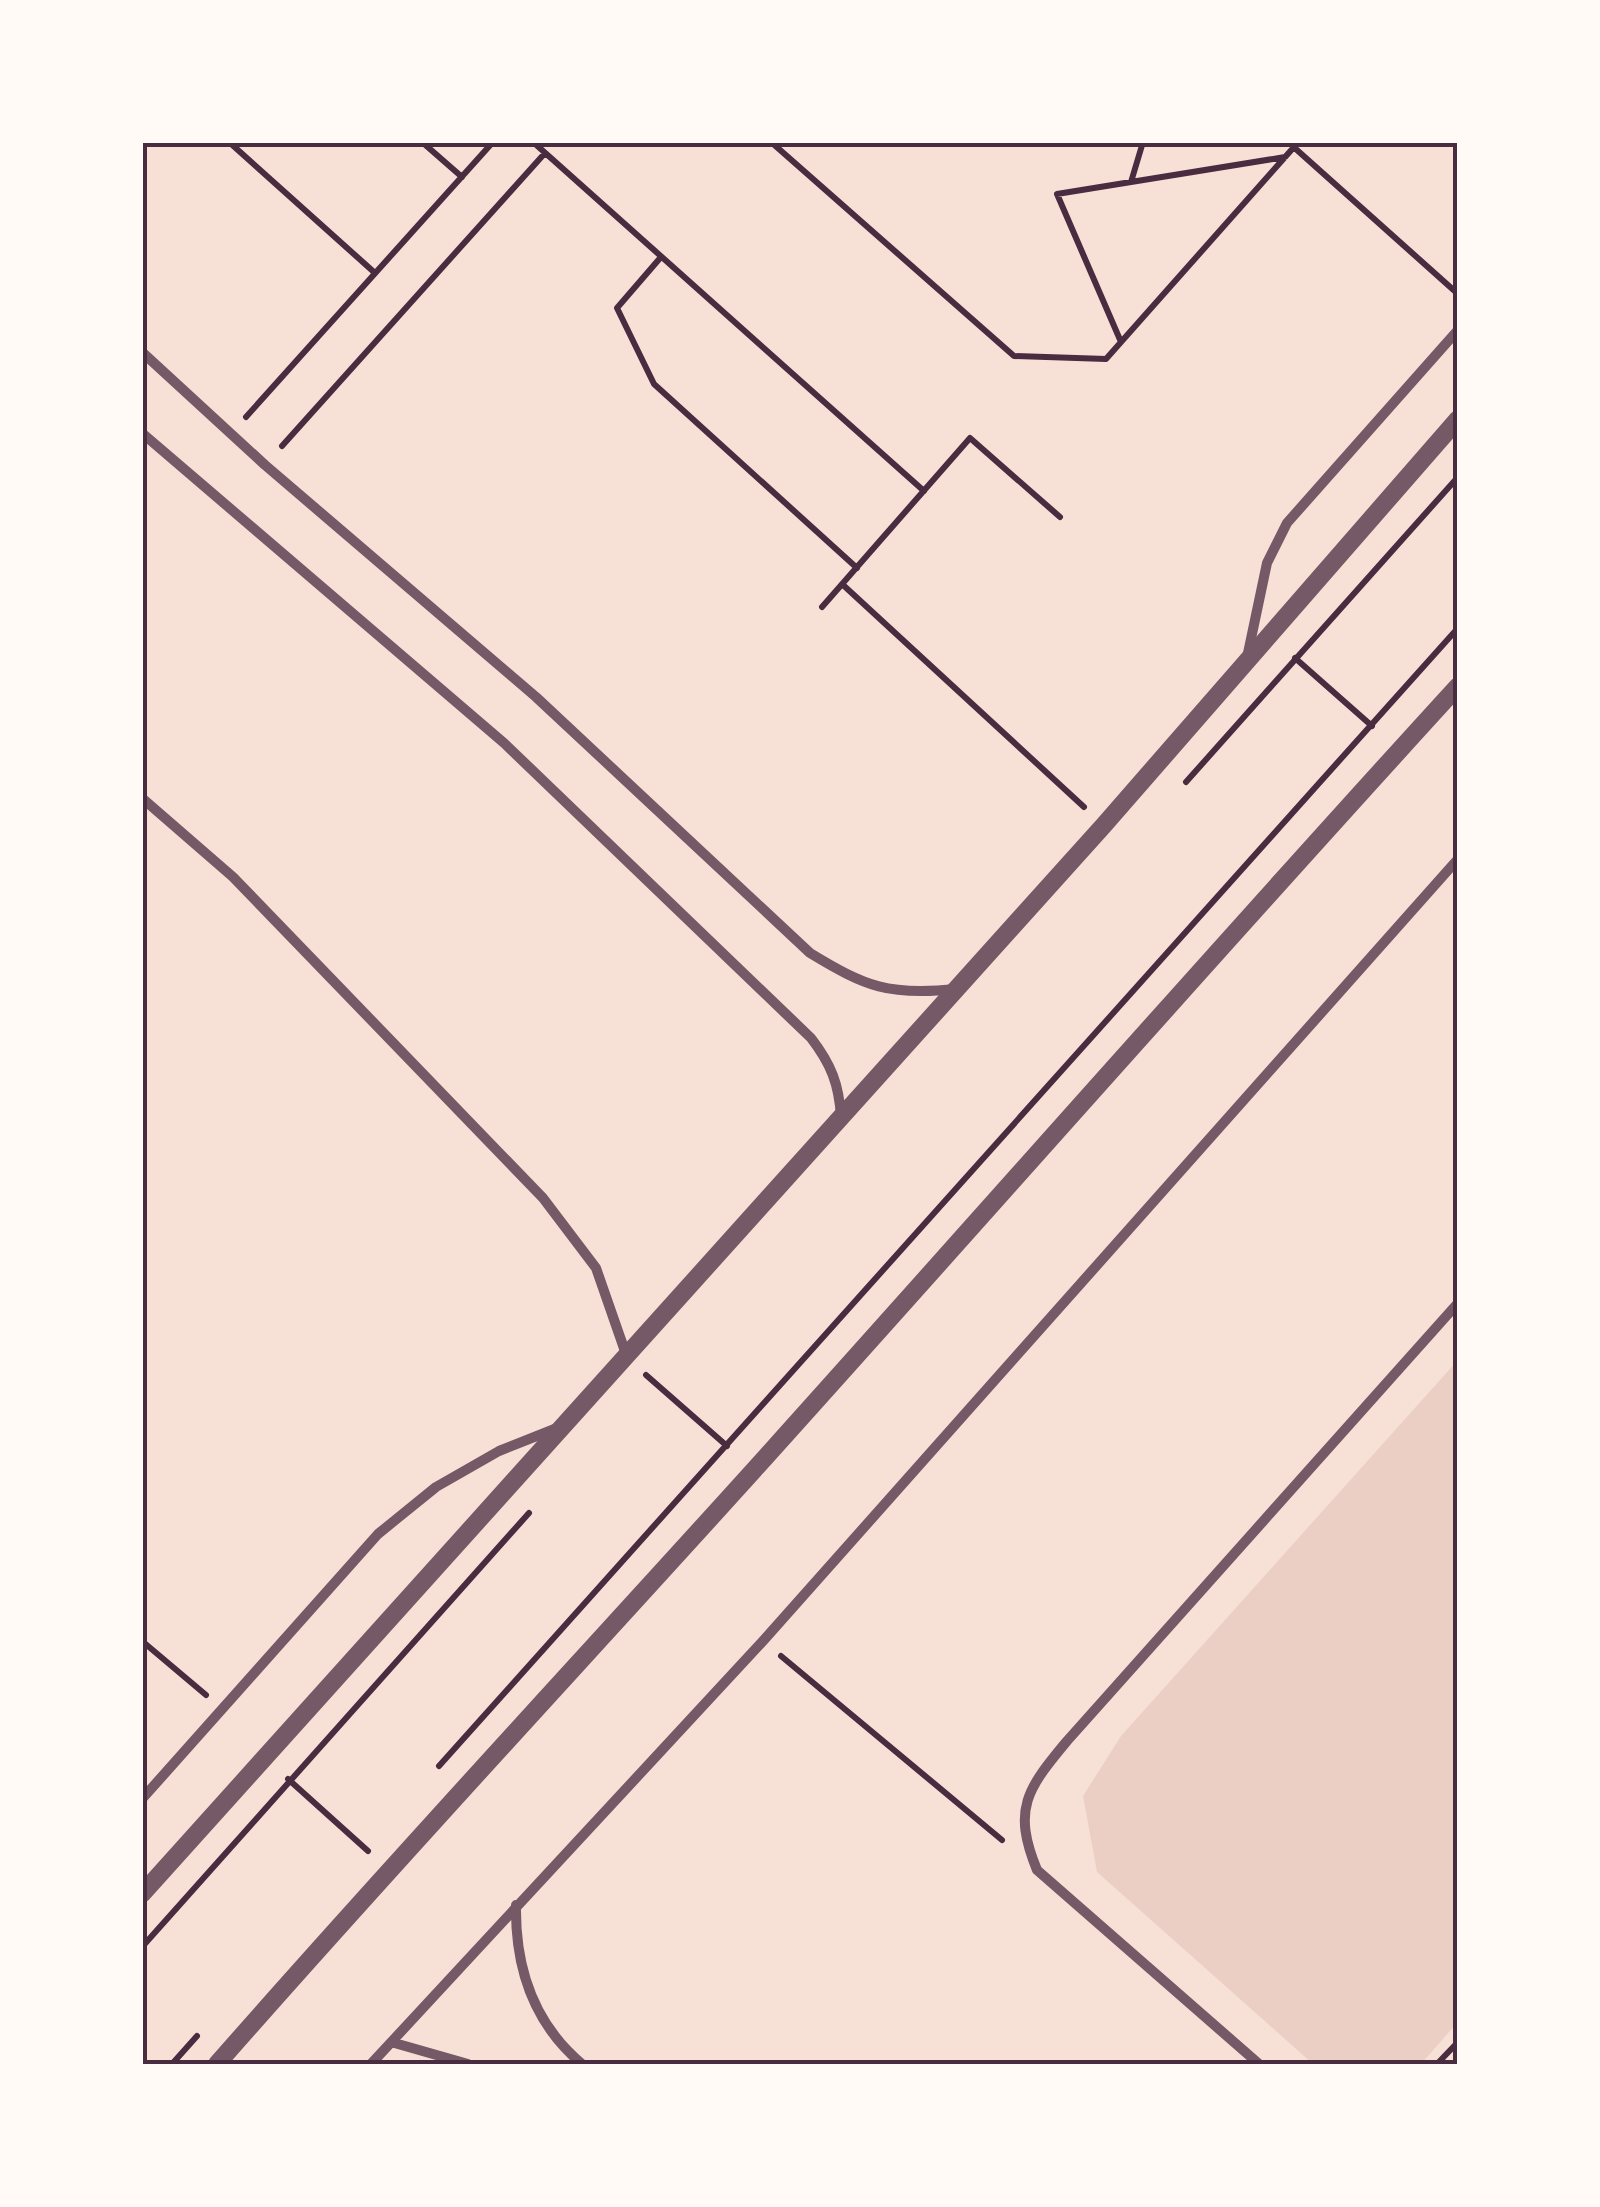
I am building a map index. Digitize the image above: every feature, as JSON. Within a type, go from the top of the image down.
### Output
[{"type":"street","points":[[1247,659],[1267,563],[1287,524],[1458,330]]},
{"type":"street","points":[[142,352],[265,465],[536,697],[810,953],[856,981],[907,994],[957,989]]},
{"type":"street","points":[[142,1894],[841,1120],[1458,419]]},
{"type":"street","points":[[142,433],[504,743],[811,1038],[829,1062],[839,1090],[841,1120]]},
{"type":"street","points":[[142,444],[156,446]]},
{"type":"street","points":[[217,2064],[388,1868],[754,1470],[1458,686]]},
{"type":"street","points":[[142,798],[234,877],[542,1198],[596,1268],[627,1358]]},
{"type":"street","points":[[371,2064],[762,1641],[1458,860]]},
{"type":"street","points":[[1259,2064],[1038,1870],[1022,1834],[1027,1799],[1040,1772],[1458,1303]]},
{"type":"street","points":[[142,1799],[378,1534],[436,1487],[500,1451],[567,1424]]},
{"type":"street","points":[[516,1905],[519,1959],[526,1986],[552,2033],[582,2064]]},
{"type":"street","points":[[391,2042],[468,2064]]},
{"type":"path","points":[[229,142],[375,273]]},
{"type":"path","points":[[422,142],[462,177]]},
{"type":"path","points":[[231,434],[493,142]]},
{"type":"path","points":[[533,142],[924,491]]},
{"type":"path","points":[[771,142],[1014,356],[1106,359],[1286,157],[1291,145],[1458,294]]},
{"type":"path","points":[[1131,182],[1143,142]]},
{"type":"path","points":[[265,465],[545,154]]},
{"type":"path","points":[[1121,342],[1058,194],[1286,157]]},
{"type":"path","points":[[661,257],[617,308],[654,384],[856,568]]},
{"type":"path","points":[[822,607],[970,438],[1060,517]]},
{"type":"path","points":[[842,584],[1104,825]]},
{"type":"path","points":[[430,1777],[1458,628]]},
{"type":"path","points":[[1268,635],[1398,750]]},
{"type":"path","points":[[627,1358],[754,1470]]},
{"type":"path","points":[[142,1641],[222,1709]]},
{"type":"path","points":[[762,1641],[1038,1870]]},
{"type":"path","points":[[265,1758],[388,1868]]},
{"type":"path","points":[[353,1863],[378,1834]]},
{"type":"path","points":[[172,2064],[210,2021]]},
{"type":"path","points":[[1438,2064],[1458,2042]]},
{"type":"shaded area","points":[[1457,1361],[1457,2023],[1421,2064],[1313,2064],[1097,1872],[1083,1796],[1121,1736]]}]
